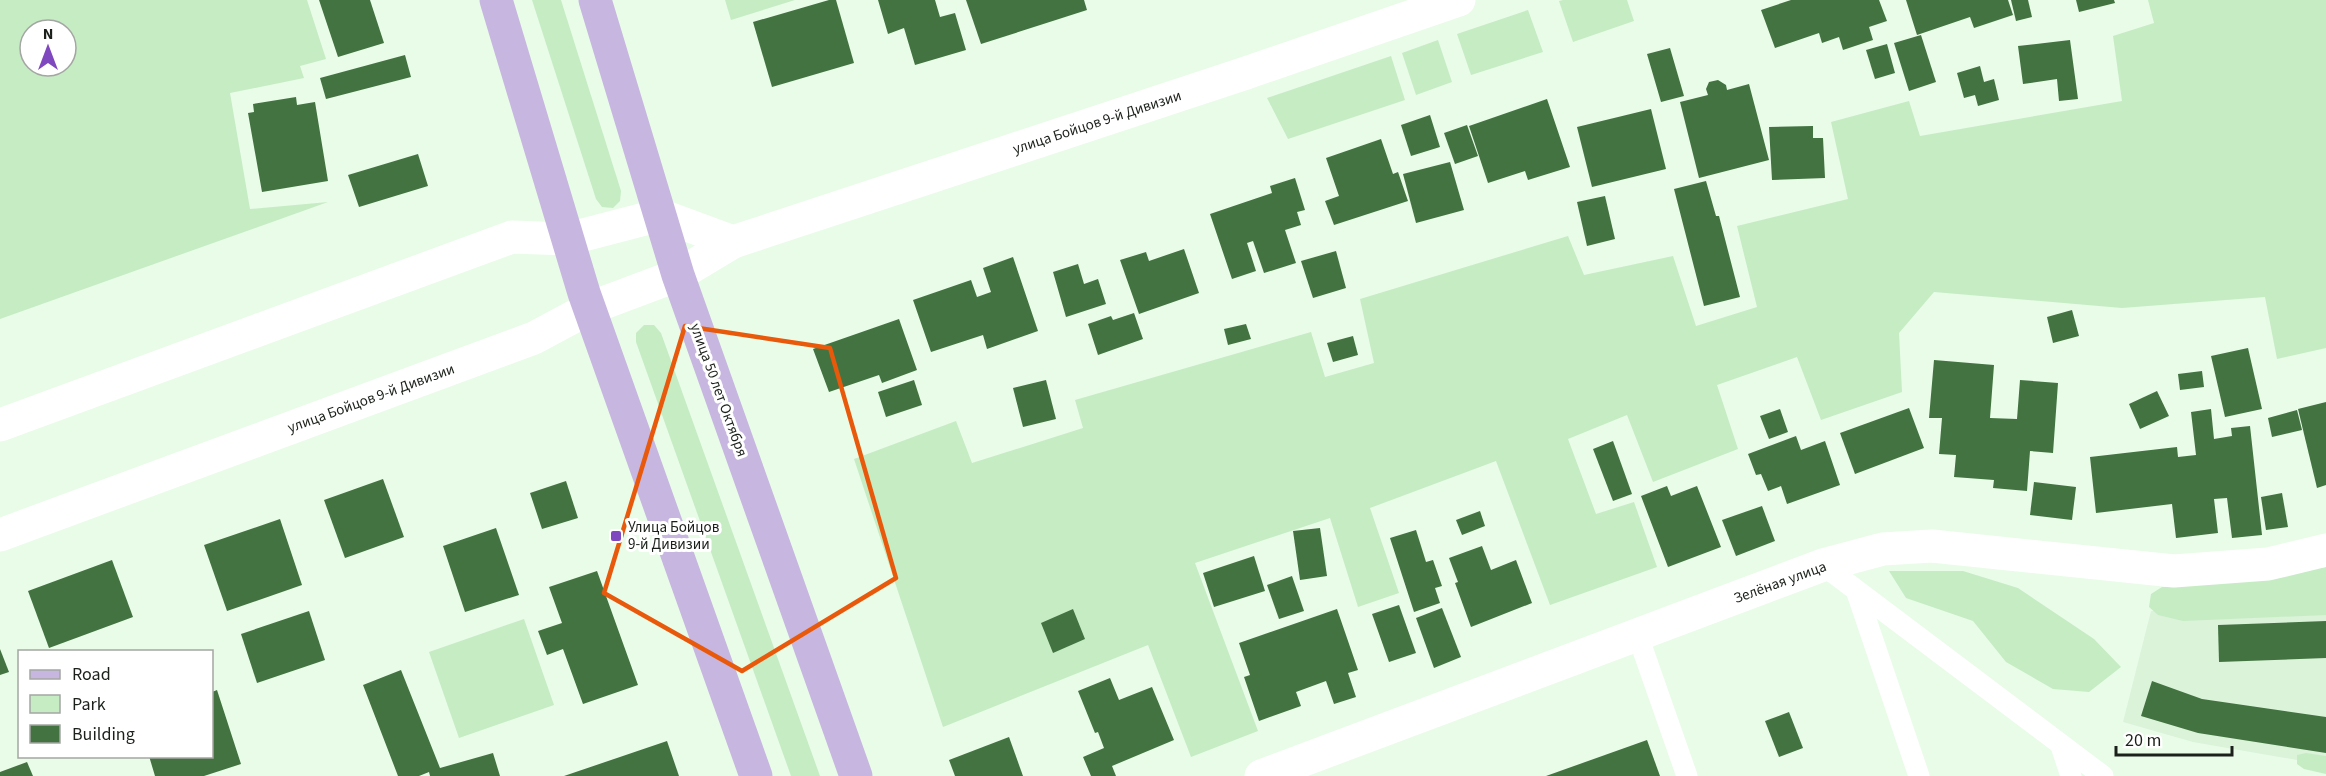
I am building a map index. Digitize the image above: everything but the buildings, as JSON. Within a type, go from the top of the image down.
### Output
[{"type":"main road","points":[[496,0],[590,308],[756,776]]},
{"type":"main road","name":"улица 50 лет Октября","points":[[595,0],[678,275],[856,776]]},
{"type":"street","name":"улица Бойцов 9-й Дивизии","points":[[0,535],[534,338],[590,308],[678,275],[733,242],[1244,74],[1459,0]]},
{"type":"street","points":[[0,425],[512,237],[568,239],[660,215],[733,242]]},
{"type":"street","name":"Зелёная улица","points":[[1261,776],[1823,565],[1883,549],[1932,546],[2174,571],[2268,564],[2326,550]]},
{"type":"lane","points":[[1823,565],[2103,776]]},
{"type":"lane","points":[[1857,592],[1918,776]]},
{"type":"lane","points":[[1638,636],[1687,776]]},
{"type":"lane","points":[[2061,746],[2071,776]]},
{"type":"highlighted area","points":[[685,326],[830,348],[896,578],[742,671],[604,593]]},
{"type":"shaded area","points":[[2326,603],[2326,765],[2193,742],[2123,722],[2151,611]]},
{"type":"green space","points":[[0,0],[307,0],[326,59],[300,66],[304,78],[230,93],[250,209],[328,202],[0,319]]},
{"type":"green space","points":[[532,0],[561,0],[621,191],[620,201],[613,208],[602,207],[596,199]]},
{"type":"green space","points":[[725,0],[795,0],[731,20]]},
{"type":"green space","points":[[1627,0],[1634,21],[1573,42],[1559,1]]},
{"type":"green space","points":[[2148,0],[2326,0],[2326,348],[2277,359],[2265,297],[2122,308],[1934,292],[1899,333],[1902,392],[1821,420],[1797,357],[1717,385],[1738,449],[1653,482],[1627,415],[1568,439],[1596,514],[1634,502],[1657,567],[1550,605],[1496,461],[1370,508],[1399,593],[1358,607],[1330,518],[1195,563],[1258,731],[1191,757],[1148,645],[943,727],[854,459],[956,421],[972,463],[1083,428],[1075,400],[1311,332],[1325,377],[1374,363],[1360,299],[1568,236],[1584,275],[1673,256],[1696,326],[1757,307],[1737,226],[1848,199],[1831,122],[1909,101],[1920,136],[2122,101],[2113,36],[2154,23]]},
{"type":"green space","points":[[1528,10],[1543,52],[1471,75],[1457,34]]},
{"type":"green space","points":[[1438,40],[1452,82],[1416,95],[1402,53]]},
{"type":"green space","points":[[1391,56],[1405,100],[1288,139],[1267,98]]},
{"type":"green space","points":[[644,325],[654,325],[661,333],[820,776],[791,776],[636,342],[636,333]]},
{"type":"green space","points":[[2326,567],[2326,615],[2183,621],[2158,615],[2149,607],[2151,594],[2162,587]]},
{"type":"green space","points":[[1889,571],[1963,571],[2018,588],[2094,639],[2121,667],[2089,692],[2053,689],[2006,662],[1973,621],[1906,598]]},
{"type":"green space","points":[[524,619],[554,705],[459,738],[429,652]]},
{"type":"green space","points":[[2306,753],[2326,756],[2326,774],[2304,769],[2297,764],[2297,755]]},
{"type":"place","name":"Улица Бойцов 9-й Дивизии","points":[[616,536]]}]
